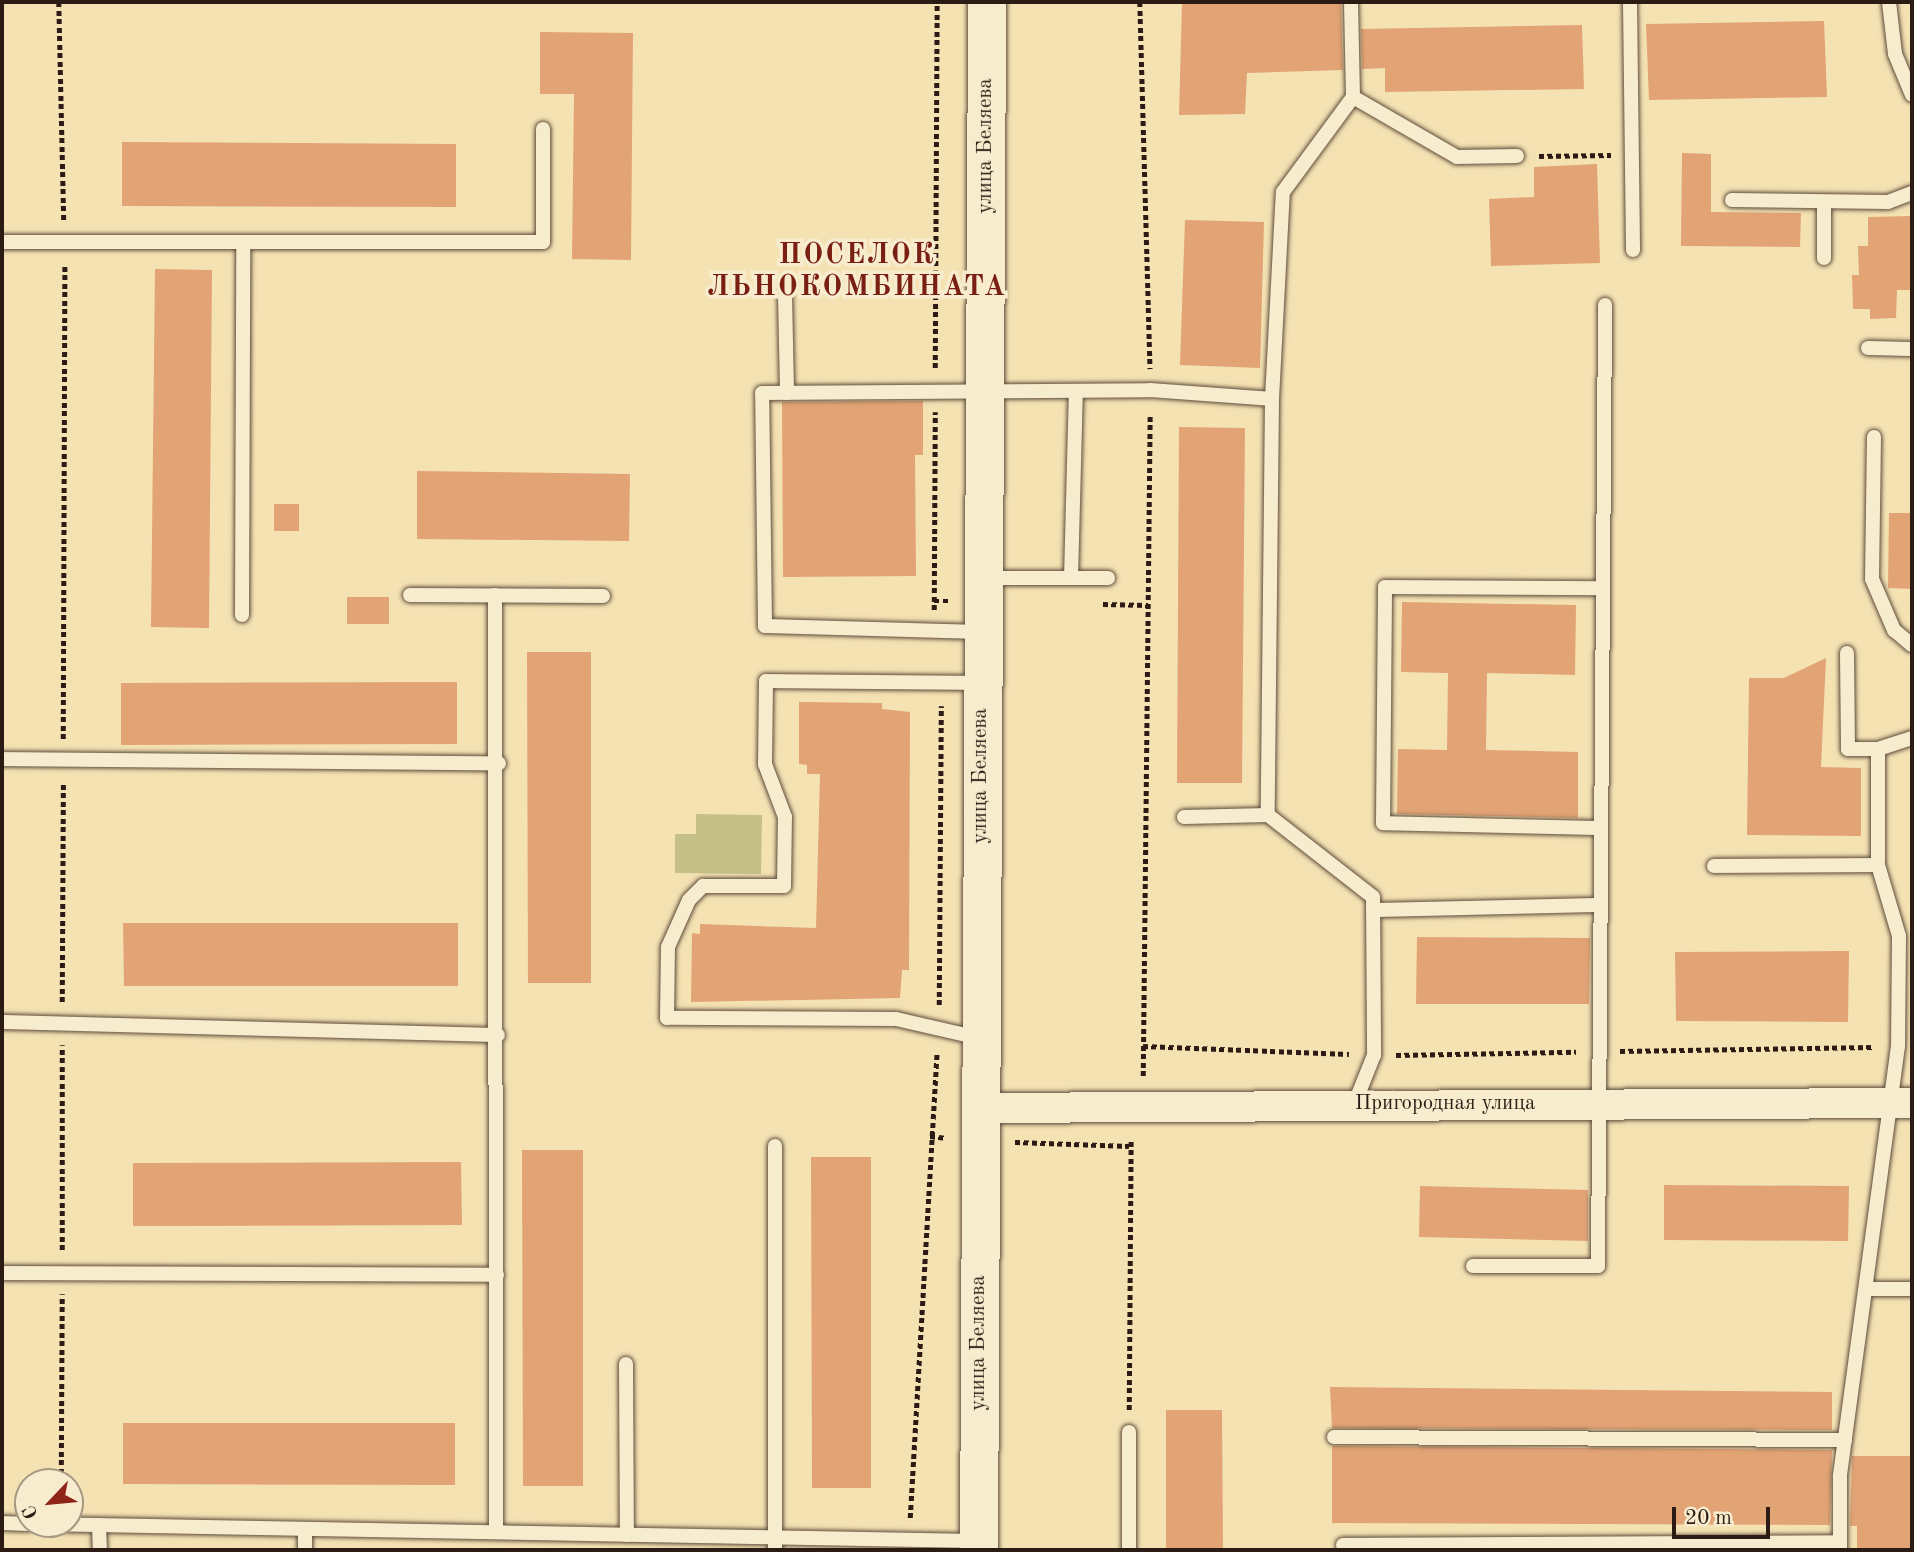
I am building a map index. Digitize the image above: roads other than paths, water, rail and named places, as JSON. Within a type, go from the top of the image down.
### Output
[{"type":"street","name":"улица Беляева","points":[[979,1546],[979,1038],[987,2]]},
{"type":"street","name":"Пригородная улица","points":[[979,1125],[1143,1106],[1902,1103]]},
{"type":"lane","points":[[1268,815],[1272,399],[1283,192],[1353,97],[1351,2]]},
{"type":"lane","points":[[1630,2],[1633,250]]},
{"type":"lane","points":[[1889,2],[1895,54],[1912,95]]},
{"type":"lane","points":[[1353,97],[1457,157],[1517,156]]},
{"type":"lane","points":[[2,242],[243,245],[543,242],[542,129]]},
{"type":"lane","points":[[1732,201],[1888,202],[1912,193]]},
{"type":"lane","points":[[1824,203],[1824,258]]},
{"type":"lane","points":[[242,615],[243,245]]},
{"type":"lane","points":[[785,295],[787,393]]},
{"type":"lane","points":[[1473,1266],[1598,1266],[1605,305]]},
{"type":"lane","points":[[1868,348],[1912,349]]},
{"type":"lane","points":[[982,632],[765,626],[762,393],[985,395],[1150,390],[1272,399]]},
{"type":"lane","points":[[1071,578],[1076,392]]},
{"type":"lane","points":[[1874,437],[1872,579],[1894,629],[1912,645]]},
{"type":"lane","points":[[983,578],[1108,579]]},
{"type":"lane","points":[[1600,828],[1382,823],[1385,587],[1602,588]]},
{"type":"lane","points":[[410,595],[603,596]]},
{"type":"lane","points":[[495,595],[499,763],[496,1532]]},
{"type":"lane","points":[[1847,653],[1848,749],[1878,750],[1912,738]]},
{"type":"lane","points":[[979,1038],[896,1019],[667,1018],[668,947],[689,901],[703,886],[784,886],[785,817],[765,764],[766,681],[982,683]]},
{"type":"lane","points":[[1343,1545],[1840,1546],[1845,1440],[1867,1289],[1902,1103],[1898,1046],[1899,936],[1878,865],[1878,750]]},
{"type":"lane","points":[[2,759],[499,763]]},
{"type":"lane","points":[[1184,817],[1268,815],[1373,897],[1374,1055],[1353,1104]]},
{"type":"lane","points":[[1714,866],[1878,865]]},
{"type":"lane","points":[[1373,910],[1600,905]]},
{"type":"lane","points":[[2,1022],[498,1035]]},
{"type":"lane","points":[[775,1146],[775,1544]]},
{"type":"lane","points":[[2,1273],[497,1275]]},
{"type":"lane","points":[[1867,1289],[1912,1289]]},
{"type":"lane","points":[[626,1364],[627,1535]]},
{"type":"lane","points":[[1129,1432],[1129,1550]]},
{"type":"lane","points":[[1334,1437],[1845,1440]]},
{"type":"lane","points":[[84,1525],[627,1535],[775,1544],[909,1541],[979,1546]]},
{"type":"lane","points":[[99,1525],[100,1550]]},
{"type":"lane","points":[[304,1529],[305,1550]]},
{"type":"district","name":"ПОСЕЛОК ЛЬНОКОМБИНАТА","points":[[857,272]]}]
